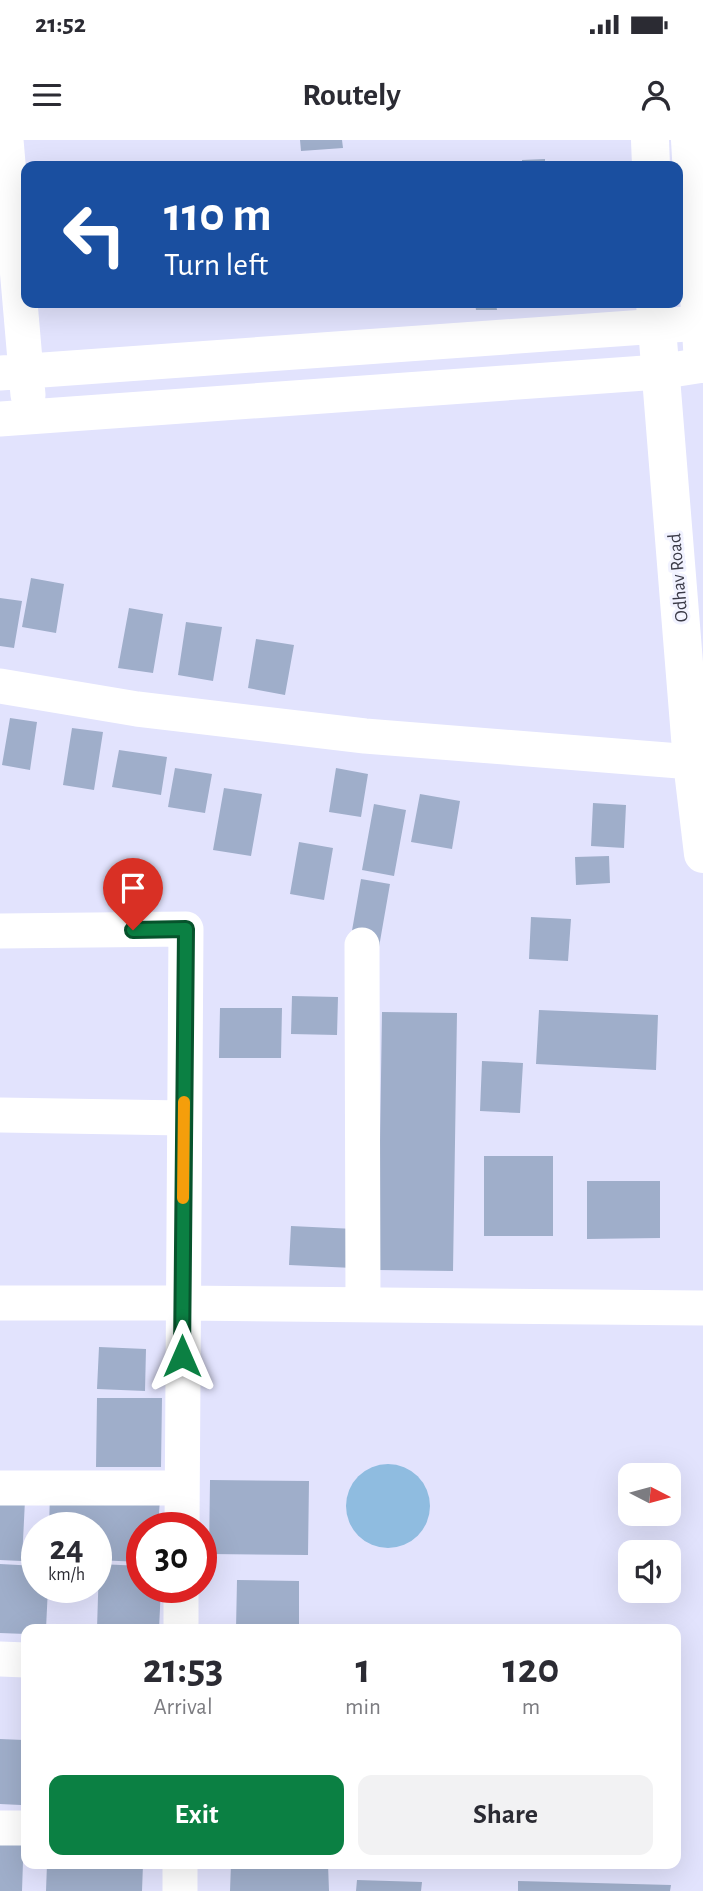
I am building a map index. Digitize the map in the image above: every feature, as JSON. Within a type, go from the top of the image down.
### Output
[{"type":"main road","points":[[695,148],[703,364]]},
{"type":"main road","name":"Odhav Road","points":[[655,315],[692,762],[703,854]]},
{"type":"street","points":[[6,140],[15,418],[659,372],[703,364]]},
{"type":"street","points":[[649,147],[695,148]]},
{"type":"street","points":[[13,372],[655,315],[701,323]]},
{"type":"street","points":[[0,686],[137,709],[365,736],[692,762]]},
{"type":"street","points":[[0,931],[186,929],[182,1512]]},
{"type":"street","points":[[362,945],[363,1304]]},
{"type":"street","points":[[0,1115],[184,1118]]},
{"type":"street","points":[[0,1303],[703,1308]]},
{"type":"street","points":[[0,1488],[182,1489]]},
{"type":"street","points":[[181,1603],[181,1624]]},
{"type":"street","points":[[0,1659],[21,1660]]},
{"type":"street","points":[[0,1828],[21,1828]]},
{"type":"street","points":[[180,1869],[180,1891]]},
{"type":"water","points":[[388,1464],[404,1467],[418,1476],[427,1490],[430,1506],[427,1522],[418,1536],[404,1545],[388,1548],[372,1545],[358,1536],[349,1522],[346,1506],[349,1490],[358,1476],[372,1467]]},
{"type":"building","points":[[300,140],[342,140],[343,148],[301,151]]},
{"type":"building","points":[[545,159],[545,161],[522,161]]},
{"type":"building","points":[[476,308],[497,310],[476,310]]},
{"type":"building","points":[[31,578],[64,584],[56,633],[22,627]]},
{"type":"building","points":[[0,598],[22,601],[14,648],[0,646]]},
{"type":"building","points":[[129,608],[163,614],[153,673],[118,668]]},
{"type":"building","points":[[186,622],[222,627],[213,681],[178,675]]},
{"type":"building","points":[[256,639],[294,645],[285,695],[248,688]]},
{"type":"building","points":[[10,718],[37,722],[30,770],[2,765]]},
{"type":"building","points":[[72,728],[103,732],[94,790],[63,785]]},
{"type":"building","points":[[119,750],[167,757],[161,795],[112,787]]},
{"type":"building","points":[[175,768],[212,774],[205,813],[168,807]]},
{"type":"building","points":[[336,768],[368,774],[361,817],[329,812]]},
{"type":"building","points":[[224,788],[262,794],[251,856],[213,850]]},
{"type":"building","points":[[420,794],[460,801],[452,849],[411,842]]},
{"type":"building","points":[[593,803],[626,805],[624,848],[591,846]]},
{"type":"building","points":[[374,804],[406,810],[394,876],[362,870]]},
{"type":"building","points":[[299,842],[333,848],[324,900],[290,894]]},
{"type":"building","points":[[609,856],[610,883],[576,885],[575,857]]},
{"type":"building","points":[[361,879],[390,884],[379,947],[350,942]]},
{"type":"building","points":[[531,917],[571,919],[568,961],[529,959]]},
{"type":"building","points":[[292,996],[338,997],[337,1035],[291,1034]]},
{"type":"building","points":[[220,1008],[282,1008],[281,1058],[219,1058]]},
{"type":"building","points":[[539,1010],[658,1015],[656,1070],[536,1064]]},
{"type":"building","points":[[382,1012],[457,1013],[453,1271],[378,1270]]},
{"type":"building","points":[[482,1061],[523,1063],[520,1113],[480,1111]]},
{"type":"building","points":[[484,1156],[553,1156],[553,1236],[484,1236]]},
{"type":"building","points":[[587,1181],[660,1181],[660,1238],[587,1239]]},
{"type":"building","points":[[291,1226],[355,1229],[353,1268],[289,1265]]},
{"type":"building","points":[[99,1347],[146,1349],[145,1391],[97,1389]]},
{"type":"building","points":[[97,1398],[162,1398],[161,1467],[96,1467]]},
{"type":"building","points":[[210,1480],[309,1481],[308,1555],[217,1554],[217,1512],[210,1512]]},
{"type":"building","points":[[50,1494],[160,1499],[159,1512],[126,1512],[126,1561],[112,1561],[112,1512],[49,1512]]},
{"type":"building","points":[[0,1499],[25,1500],[24,1512],[21,1512],[21,1561],[0,1560]]},
{"type":"building","points":[[0,1564],[21,1565],[21,1603],[47,1603],[46,1624],[21,1624],[21,1634],[0,1633]]},
{"type":"building","points":[[112,1565],[126,1565],[126,1603],[160,1603],[159,1624],[97,1624],[98,1603],[112,1603]]},
{"type":"building","points":[[237,1580],[299,1581],[299,1624],[236,1624]]},
{"type":"building","points":[[0,1739],[21,1740],[21,1805],[0,1804]]},
{"type":"building","points":[[0,1831],[21,1832],[22,1891],[0,1891]]},
{"type":"building","points":[[47,1869],[143,1869],[142,1891],[46,1891]]},
{"type":"building","points":[[231,1869],[328,1869],[329,1891],[230,1891]]},
{"type":"building","points":[[357,1880],[422,1882],[421,1891],[356,1891]]},
{"type":"building","points":[[518,1881],[671,1885],[670,1891],[518,1891]]},
{"type":"slow traffic","points":[[183,1198],[184,1102]]},
{"type":"route","points":[[133,930],[186,929],[182,1356]]}]
